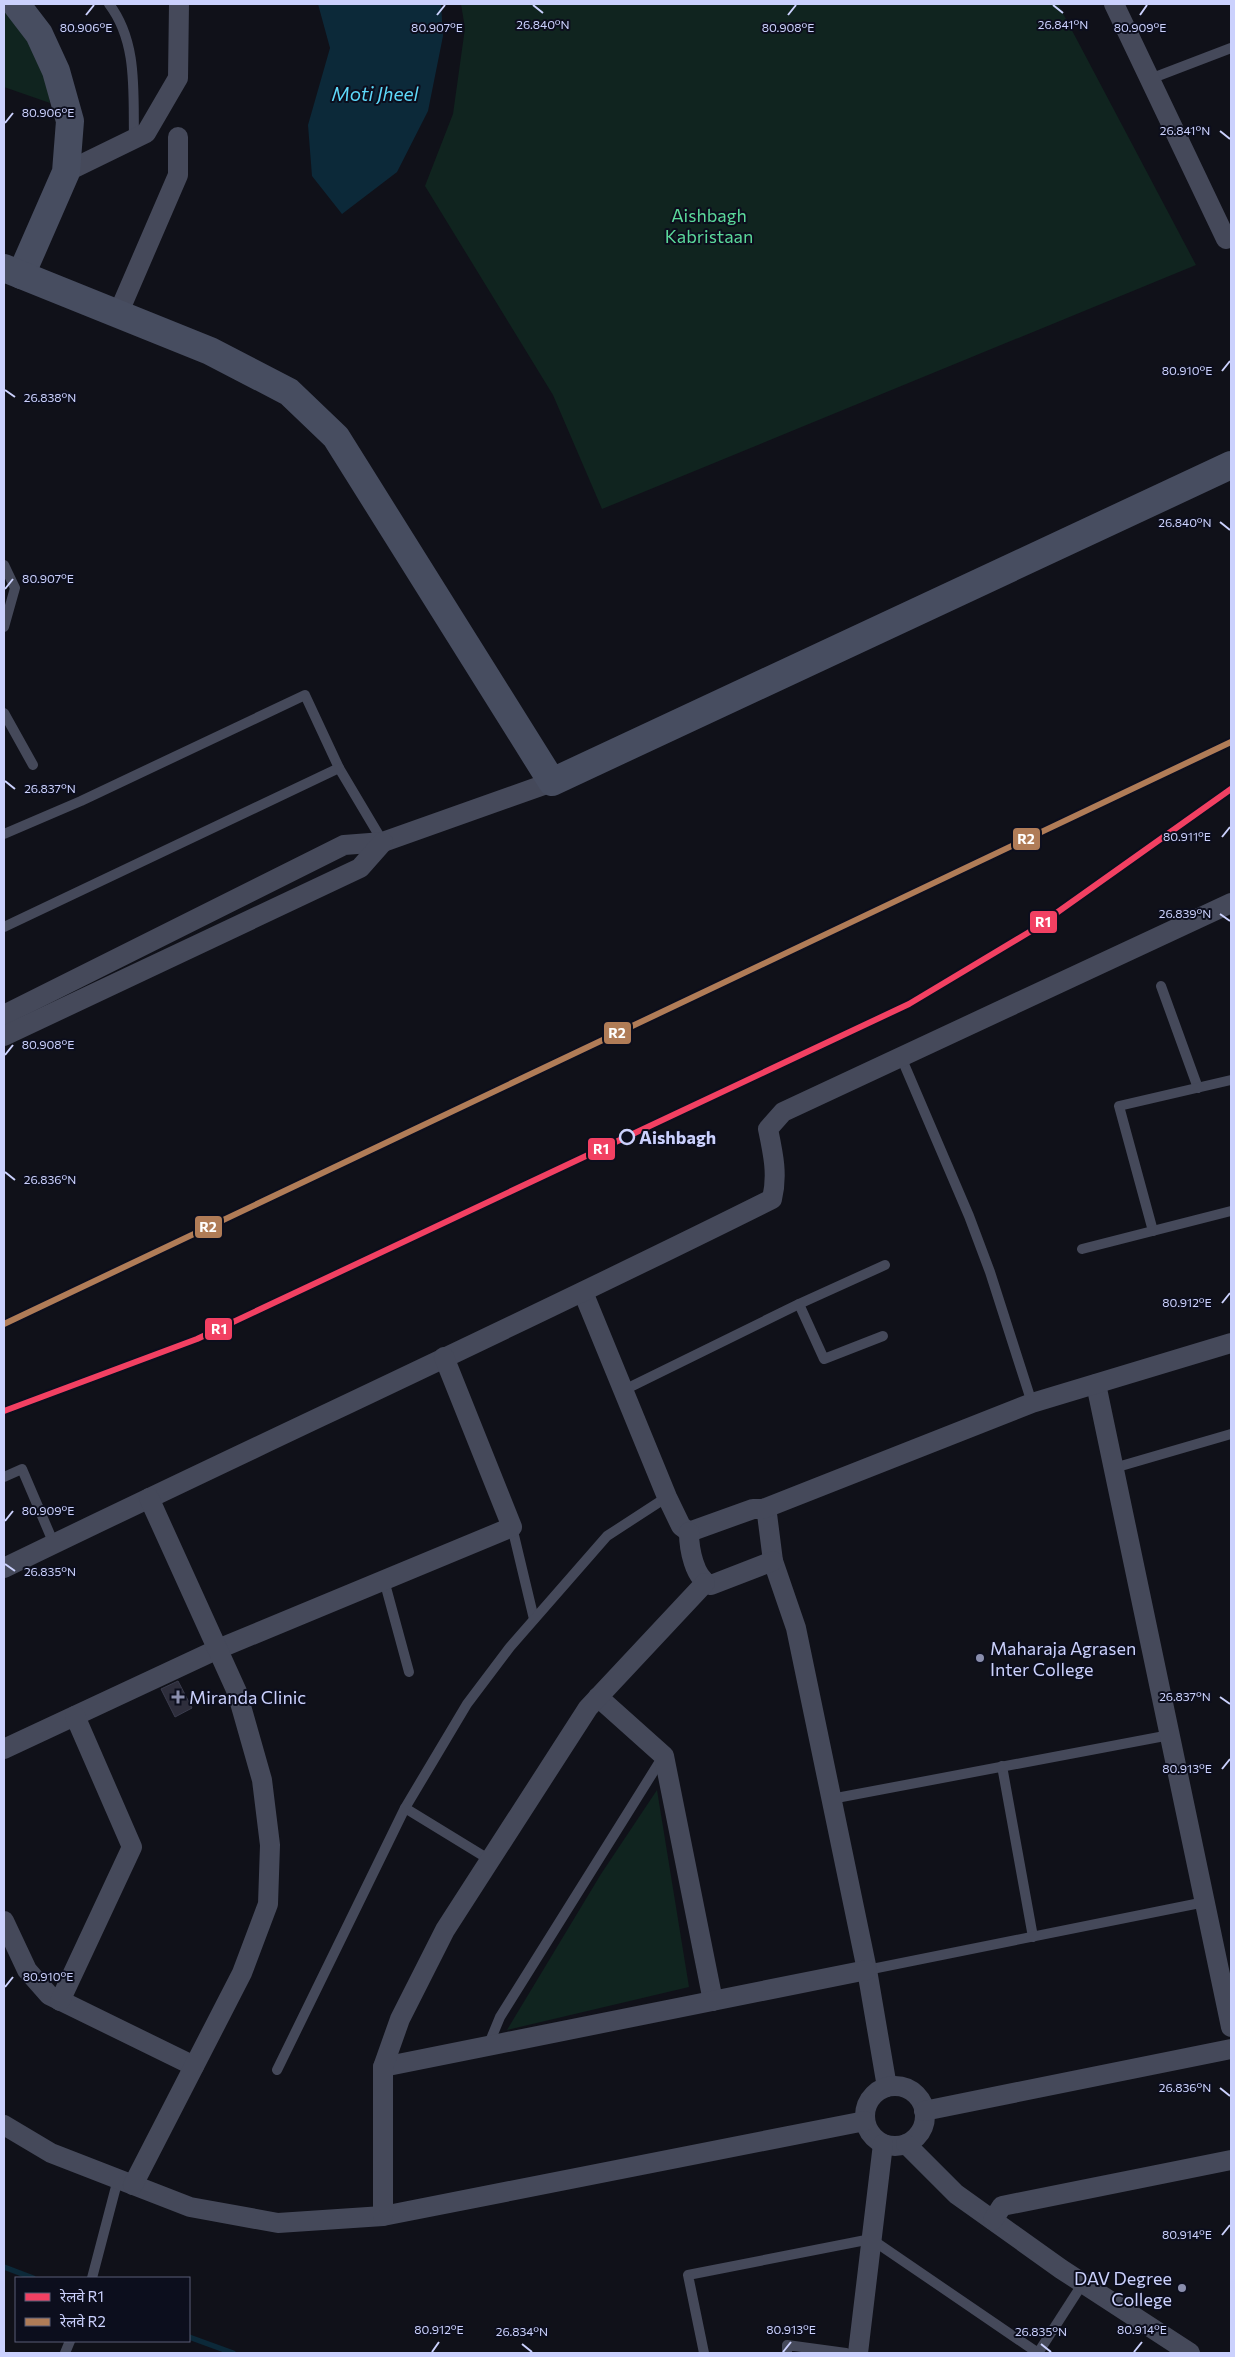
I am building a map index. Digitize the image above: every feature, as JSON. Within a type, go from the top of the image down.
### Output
[{"type":"street","points":[[16,4],[39,34],[56,71],[70,121],[66,172],[12,272],[210,351],[288,392],[336,437],[552,782]]},
{"type":"street","points":[[66,172],[146,133],[178,78],[179,4]]},
{"type":"street","points":[[1114,4],[1226,239],[1231,237]]},
{"type":"street","points":[[118,314],[178,175],[178,137]]},
{"type":"street","points":[[4,1015],[344,845],[383,842],[552,782],[1231,465]]},
{"type":"street","points":[[4,1036],[360,868],[383,842]]},
{"type":"street","points":[[4,1568],[583,1292],[772,1199],[775,1186],[775,1164],[768,1129],[783,1112],[1231,903]]},
{"type":"street","points":[[583,1292],[667,1496],[681,1526],[689,1532]]},
{"type":"street","points":[[689,1532],[753,1509],[762,1509],[1032,1403],[1231,1343]]},
{"type":"street","points":[[4,1749],[218,1649],[512,1527],[444,1357]]},
{"type":"street","points":[[1096,1384],[1231,2027]]},
{"type":"street","points":[[125,2182],[194,2066],[242,1973],[268,1904],[270,1846],[262,1780],[237,1692],[149,1498]]},
{"type":"street","points":[[762,1509],[767,1514],[773,1561],[796,1628],[866,1970],[887,2087]]},
{"type":"street","points":[[689,1532],[689,1544],[701,1578],[705,1583],[711,1585],[773,1561]]},
{"type":"street","points":[[383,2216],[383,2067],[400,2019],[436,1948],[588,1708],[705,1583]]},
{"type":"street","points":[[598,1697],[664,1756],[713,2001]]},
{"type":"street","points":[[60,2001],[132,1847],[75,1716]]},
{"type":"street","points":[[4,1921],[27,1970],[49,1995],[194,2066]]},
{"type":"street","points":[[383,2067],[866,1970]]},
{"type":"street","points":[[924,2110],[1231,2049]]},
{"type":"street","points":[[887,2087],[905,2088],[916,2095],[924,2110],[923,2127],[917,2137],[906,2144],[894,2146],[883,2144],[874,2138],[866,2128],[866,2105],[874,2094],[887,2087]]},
{"type":"street","points":[[4,2124],[51,2153],[190,2207],[278,2222],[383,2216],[865,2121]]},
{"type":"street","points":[[858,2353],[883,2144]]},
{"type":"street","points":[[906,2144],[956,2194],[1083,2283],[1190,2353]]},
{"type":"street","points":[[993,2220],[1002,2206],[1231,2160]]},
{"type":"lane","points":[[109,4],[118,16],[131,50],[134,139]]},
{"type":"lane","points":[[1150,79],[1231,48]]},
{"type":"lane","points":[[4,565],[15,588],[4,627]]},
{"type":"lane","points":[[4,834],[81,801],[305,695],[339,768],[383,842]]},
{"type":"lane","points":[[4,714],[33,765]]},
{"type":"lane","points":[[4,927],[339,768]]},
{"type":"lane","points":[[1161,986],[1198,1088]]},
{"type":"lane","points":[[901,1057],[969,1216],[990,1272],[1032,1403]]},
{"type":"lane","points":[[1153,1231],[1119,1106],[1231,1080]]},
{"type":"lane","points":[[1082,1249],[1231,1211]]},
{"type":"lane","points":[[624,1390],[799,1304],[885,1266]]},
{"type":"lane","points":[[799,1304],[824,1359],[883,1336]]},
{"type":"lane","points":[[1114,1468],[1231,1434]]},
{"type":"lane","points":[[4,1477],[22,1469],[54,1544]]},
{"type":"lane","points":[[277,2070],[405,1808],[467,1704],[510,1647],[607,1536],[667,1496]]},
{"type":"lane","points":[[512,1527],[534,1619]]},
{"type":"lane","points":[[384,1580],[409,1672]]},
{"type":"lane","points":[[831,1799],[1170,1734]]},
{"type":"lane","points":[[488,2046],[500,2017],[664,1756]]},
{"type":"lane","points":[[1002,1766],[1032,1936]]},
{"type":"lane","points":[[405,1808],[490,1860]]},
{"type":"lane","points":[[866,1970],[1205,1902]]},
{"type":"lane","points":[[92,2277],[125,2182]]},
{"type":"lane","points":[[704,2353],[688,2274],[871,2238],[1038,2353],[1083,2283]]},
{"type":"lane","points":[[786,2353],[787,2346],[846,2353]]},
{"type":"green space","name":"Aishbagh Kabristaan","points":[[461,4],[1058,4],[1196,265],[602,509],[553,395],[425,186],[453,114],[465,28]]},
{"type":"green space","points":[[4,7],[34,52],[44,75],[50,103],[4,87]]},
{"type":"green space","points":[[657,1790],[689,1987],[507,2030],[601,1874]]},
{"type":"water","name":"Moti Jheel","points":[[318,4],[441,4],[443,36],[428,111],[397,172],[342,214],[312,176],[308,125],[330,48]]},
{"type":"building","points":[[178,1681],[192,1708],[175,1717],[161,1689]]},
{"type":"waterway","points":[[4,2267],[30,2277]]},
{"type":"waterway","points":[[190,2337],[233,2353]]},
{"type":"railway","points":[[4,1324],[1231,742]]},
{"type":"rail line","name":"R2","points":[[4,1324],[1231,742]]},
{"type":"rail line","name":"R1","points":[[4,1411],[197,1339],[909,1004],[1031,931],[1231,789]]},
{"type":"place","name":"Aishbagh","points":[[627,1137]]},
{"type":"place","name":"Maharaja Agrasen Inter College","points":[[980,1658]]},
{"type":"place","name":"Miranda Clinic","points":[[178,1697]]},
{"type":"place","name":"DAV Degree College","points":[[1182,2288]]}]
